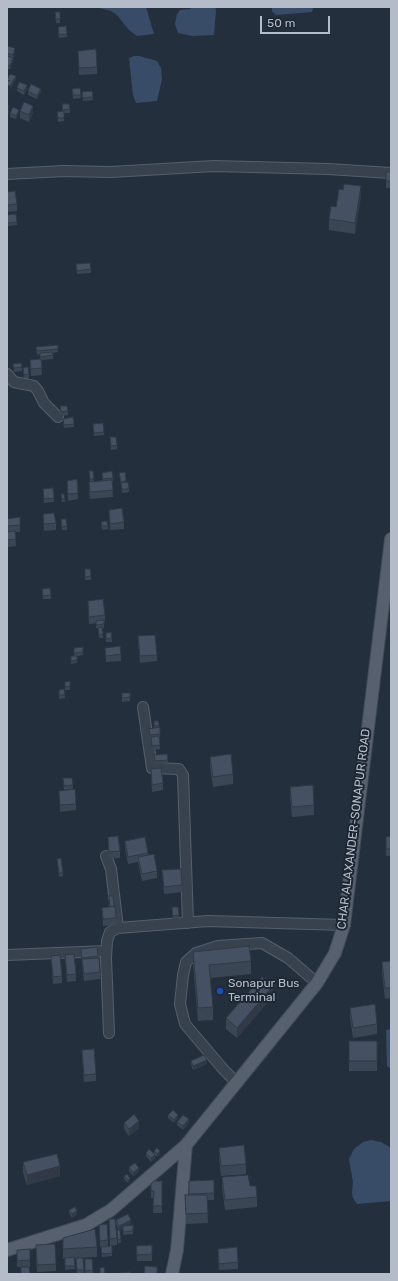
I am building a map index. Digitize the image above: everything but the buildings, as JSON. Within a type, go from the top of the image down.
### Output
[{"type":"main road","name":"CHAR ALAXANDER-SONAPUR ROAD","points":[[7,1250],[86,1225],[111,1210],[186,1145],[317,982],[335,953],[344,924],[391,539]]},
{"type":"main road","points":[[172,1274],[177,1250],[186,1145]]},
{"type":"street","points":[[7,174],[64,171],[111,172],[214,166],[328,169],[391,173]]},
{"type":"street","points":[[7,374],[14,382],[34,386],[44,403],[58,417]]},
{"type":"street","points":[[143,707],[152,768],[179,769],[183,775],[188,923]]},
{"type":"street","points":[[106,856],[111,869],[118,928]]},
{"type":"street","points":[[109,1033],[106,951],[110,932],[118,928],[208,921],[344,924]]},
{"type":"street","points":[[236,1082],[185,1024],[180,1004],[186,962],[196,953],[218,946],[262,943],[288,958],[317,982]]},
{"type":"street","points":[[7,955],[106,951]]},
{"type":"water","points":[[96,7],[146,7],[154,34],[137,36],[129,30],[117,15],[111,11]]},
{"type":"water","points":[[192,7],[215,7],[214,35],[192,36],[178,33],[175,24],[177,14],[180,10],[190,9]]},
{"type":"water","points":[[272,7],[313,7],[312,12],[276,15],[272,11]]},
{"type":"water","points":[[134,56],[157,61],[161,68],[162,79],[157,101],[136,103],[133,95],[129,58]]},
{"type":"water","points":[[391,1029],[391,1069],[387,1066],[386,1030]]},
{"type":"water","points":[[371,1140],[381,1142],[391,1148],[391,1201],[357,1204],[352,1193],[353,1182],[349,1159],[354,1149],[363,1142]]},
{"type":"place","name":"Sonapur Bus Terminal","points":[[220,991]]}]
